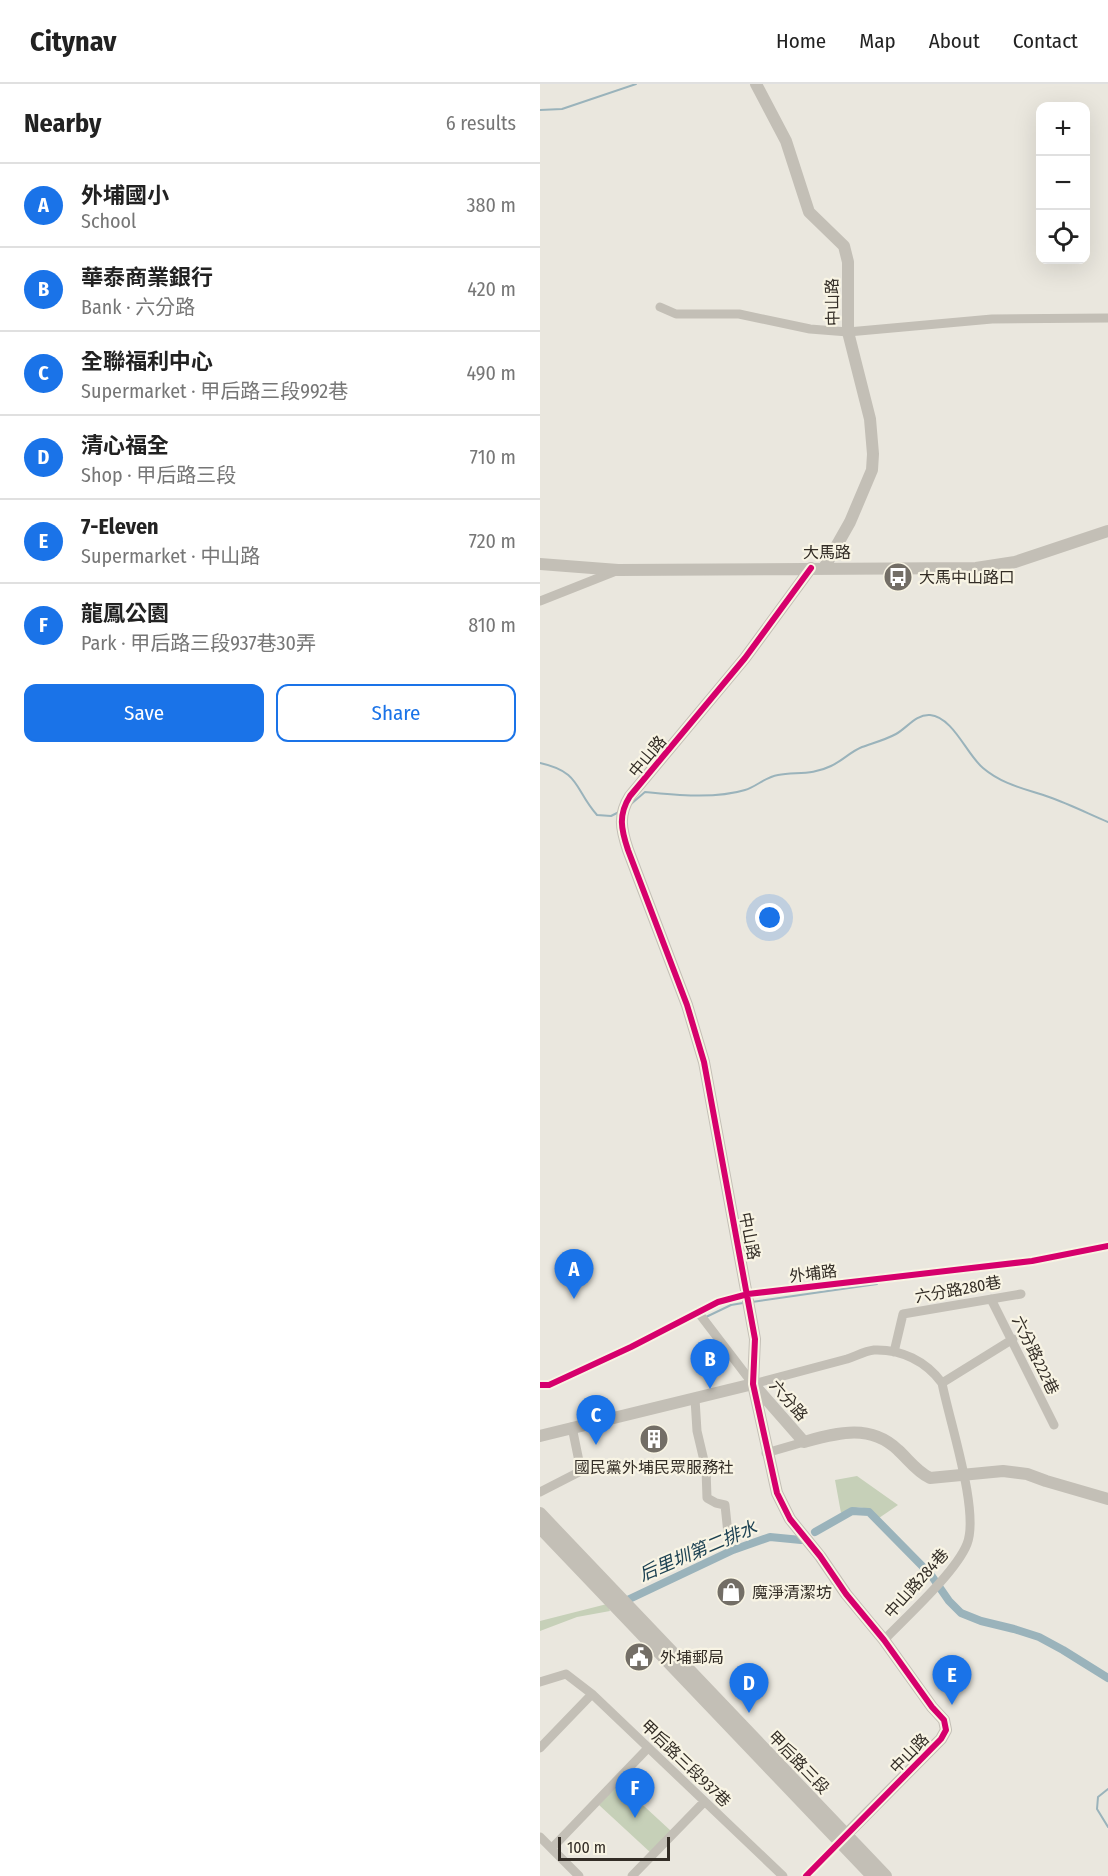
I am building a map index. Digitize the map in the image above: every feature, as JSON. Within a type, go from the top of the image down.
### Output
[{"type":"street","name":"中山路","points":[[756,84],[786,141],[809,212],[844,246],[848,262],[848,332],[870,419],[873,462],[872,470],[850,522],[824,568]]},
{"type":"street","points":[[660,307],[676,314],[739,314],[810,329],[848,332],[992,319],[1108,318]]},
{"type":"street","name":"大馬路","points":[[540,564],[618,570],[976,568],[1015,562],[1108,531]]},
{"type":"street","name":"中山路","points":[[806,1876],[941,1739],[945,1730],[944,1719],[932,1707],[884,1640],[790,1519],[777,1493],[766,1453],[753,1384],[755,1339],[704,1062],[687,1005],[628,850],[623,833],[623,808],[745,658],[811,568]]},
{"type":"street","points":[[540,601],[618,570]]},
{"type":"street","name":"外埔路","points":[[540,1385],[549,1385],[621,1352],[718,1302],[748,1294],[1032,1261],[1108,1246]]},
{"type":"street","name":"六分路280巷","points":[[894,1352],[903,1314],[1021,1294]]},
{"type":"street","name":"六分路222巷","points":[[991,1299],[1054,1425]]},
{"type":"street","points":[[698,1312],[753,1384],[871,1350],[894,1352],[918,1360],[936,1374],[942,1383],[964,1475]]},
{"type":"street","points":[[942,1383],[1013,1340]]},
{"type":"street","name":"六分路","points":[[540,1436],[753,1384],[804,1442],[839,1433],[868,1433],[883,1438],[898,1449],[920,1473],[930,1478],[1003,1471],[1027,1474],[1108,1498]]},
{"type":"street","points":[[695,1399],[697,1431],[706,1469],[707,1498],[725,1505],[729,1543]]},
{"type":"street","points":[[540,1492],[581,1471],[572,1427]]},
{"type":"street","points":[[766,1453],[804,1442]]},
{"type":"street","name":"中山路284巷","points":[[884,1640],[956,1564],[967,1544],[971,1530],[964,1475]]},
{"type":"street","name":"甲后路三段","points":[[540,1513],[843,1838],[872,1876]]},
{"type":"street","name":"甲后路三段","points":[[540,1528],[843,1838],[886,1876]]},
{"type":"street","name":"甲后路三段937巷","points":[[540,1682],[566,1674],[592,1694],[783,1876]]},
{"type":"street","points":[[540,1748],[592,1694]]},
{"type":"street","points":[[552,1848],[648,1748]]},
{"type":"street","points":[[632,1876],[704,1802]]},
{"type":"street","points":[[540,1838],[579,1876]]},
{"type":"green space","points":[[857,1476],[898,1505],[879,1518],[865,1508],[841,1513],[835,1480]]},
{"type":"green space","points":[[607,1604],[610,1611],[577,1617],[540,1631],[540,1621]]},
{"type":"green space","points":[[619,1783],[671,1831],[651,1853],[599,1805]]},
{"type":"waterway","points":[[540,110],[562,109],[636,84]]},
{"type":"waterway","points":[[631,804],[645,792],[695,796],[721,795],[749,789],[773,776],[824,769],[858,749],[896,734],[920,717],[930,715],[946,722],[977,762],[999,779],[1108,822]]},
{"type":"waterway","points":[[540,763],[563,771],[570,777],[597,815],[611,816],[619,812]]},
{"type":"waterway","points":[[752,1302],[877,1284]]},
{"type":"waterway","points":[[706,1317],[731,1305],[743,1303]]},
{"type":"waterway","name":"后里圳第二排水","points":[[815,1532],[852,1511],[869,1512],[931,1575],[949,1601],[961,1613],[1039,1637],[1108,1678]]},
{"type":"waterway","name":"后里圳第二排水","points":[[621,1603],[733,1550],[770,1537],[801,1540]]},
{"type":"waterway","points":[[1108,1789],[1098,1797],[1097,1809],[1108,1827]]},
{"type":"cycle path","points":[[806,1876],[941,1739],[946,1730],[944,1720],[790,1519],[777,1493],[753,1384],[755,1339],[704,1062],[687,1005],[628,850],[622,816],[630,796],[745,658],[811,568]]},
{"type":"cycle path","points":[[540,1385],[549,1385],[631,1347],[718,1302],[748,1294],[1032,1261],[1108,1246]]},
{"type":"place","name":"大馬中山路口","points":[[898,577]]},
{"type":"place","name":"外埔國小","points":[[574,1299]]},
{"type":"place","name":"華泰商業銀行","points":[[710,1389]]},
{"type":"place","name":"國民黨外埔民眾服務社","points":[[654,1439]]},
{"type":"place","name":"全聯福利中心","points":[[596,1445]]},
{"type":"place","name":"魔淨清潔坊","points":[[731,1592]]},
{"type":"place","name":"外埔郵局","points":[[639,1657]]},
{"type":"place","name":"7-Eleven","points":[[952,1705]]},
{"type":"place","name":"清心福全","points":[[749,1713]]},
{"type":"place","name":"龍鳳公園","points":[[635,1818]]}]
